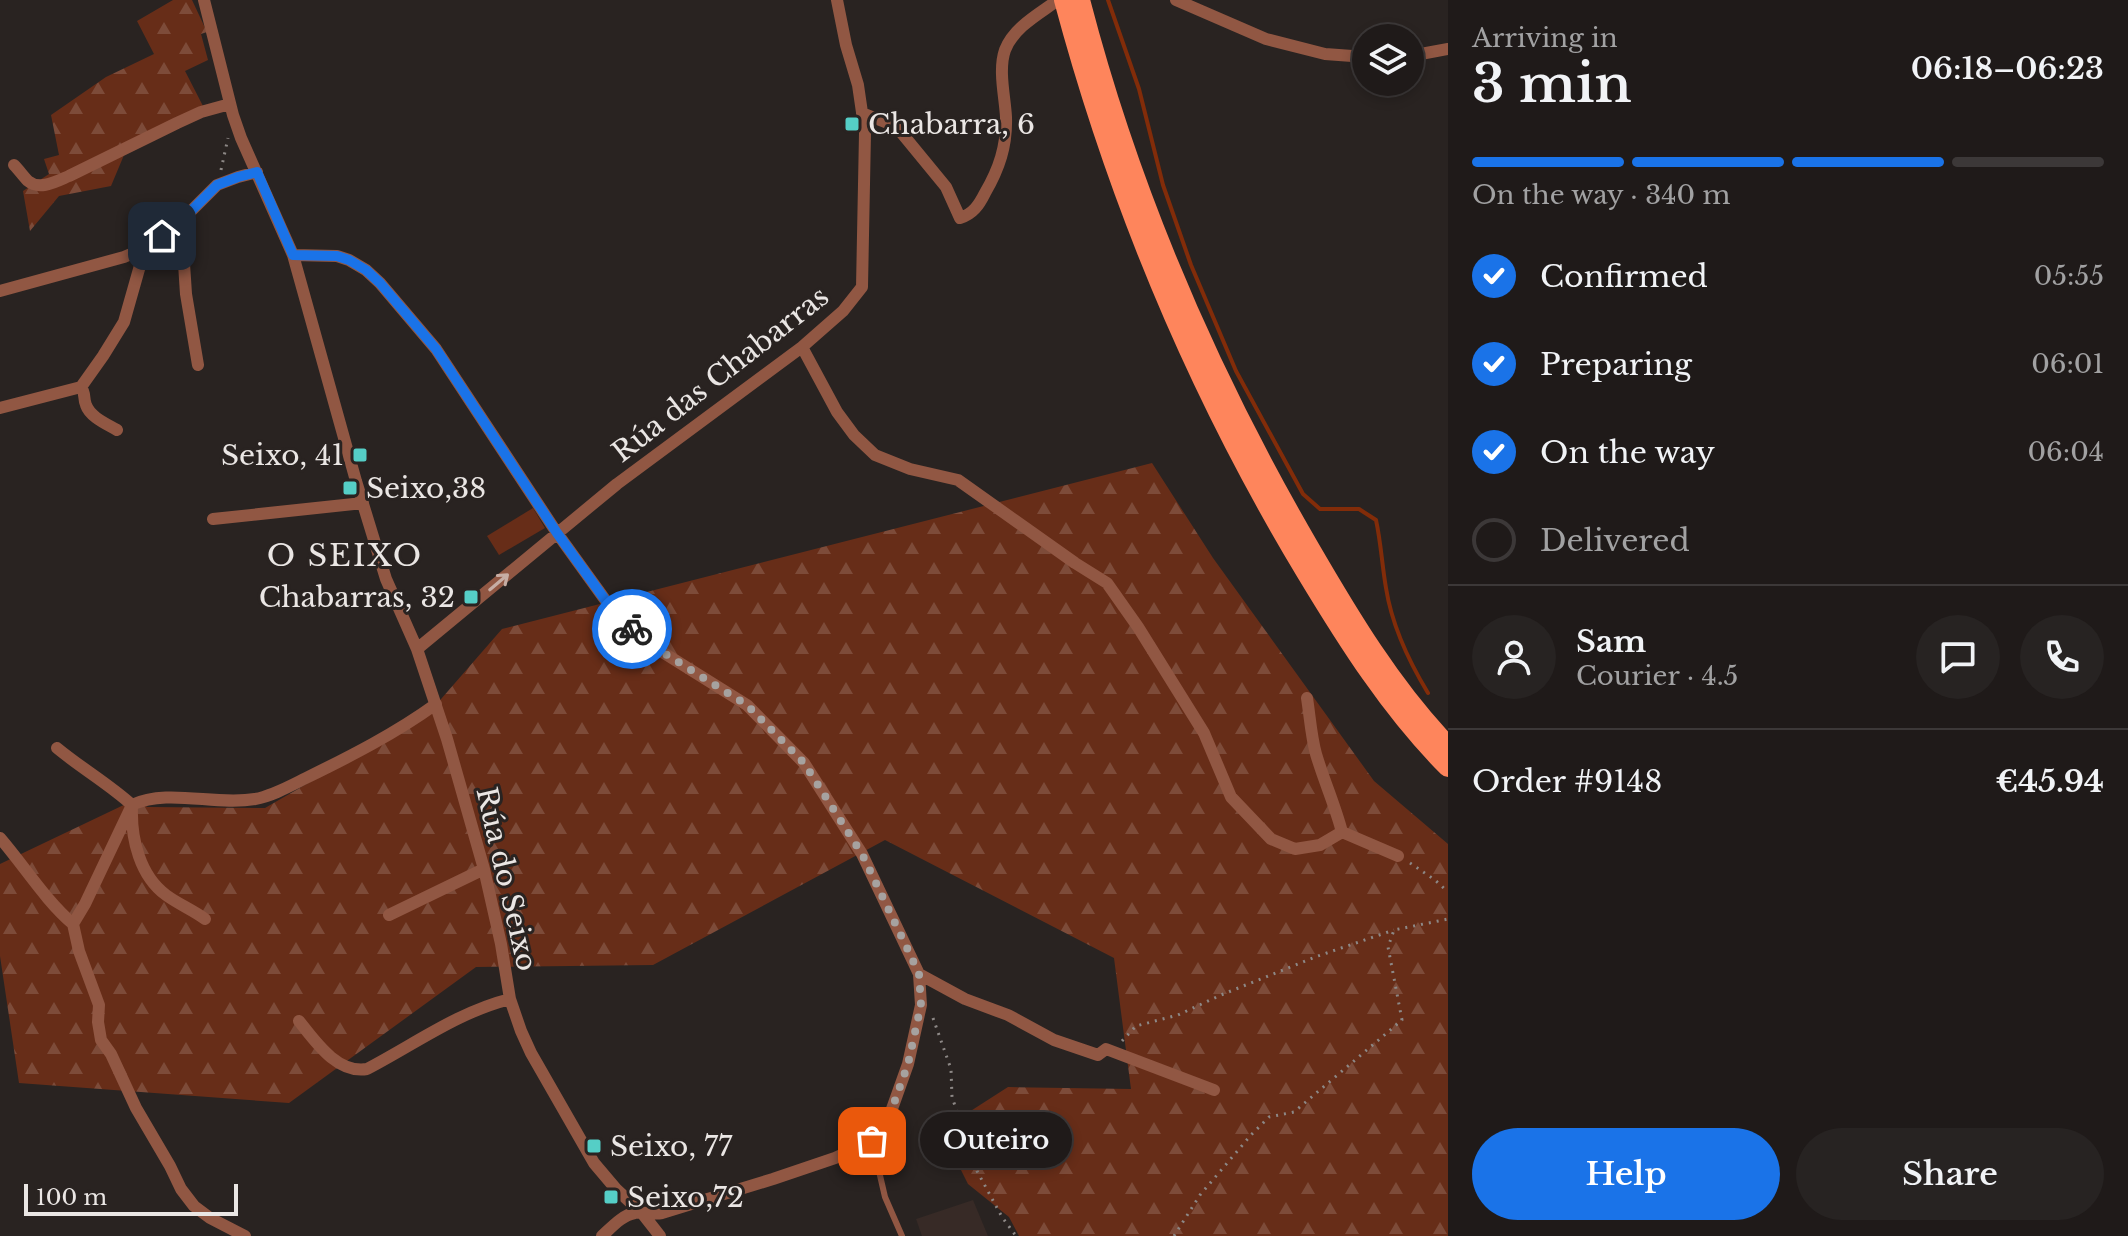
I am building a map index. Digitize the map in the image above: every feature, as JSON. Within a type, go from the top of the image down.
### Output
[{"type":"main road","points":[[1061,0],[1123,193],[1176,323],[1232,441],[1272,516],[1366,666],[1415,732],[1448,767]]},
{"type":"main road","points":[[1080,0],[1105,91],[1143,201],[1178,289],[1234,410],[1267,475],[1331,584],[1410,702],[1448,746]]},
{"type":"street","name":"Rúa do Seixo","points":[[204,0],[241,138],[293,255],[386,579],[417,649],[436,704],[484,869],[510,999],[531,1053],[594,1163],[660,1236]]},
{"type":"street","name":"Rúa das Chabarras","points":[[417,649],[617,484],[802,347],[843,311],[862,287],[865,148],[862,113],[837,0]]},
{"type":"street","points":[[862,113],[900,131],[946,187],[960,218],[969,215],[990,185],[1003,154],[1006,136],[1004,53],[1011,38],[1023,26],[1061,0]]},
{"type":"street","points":[[1176,0],[1266,39],[1325,54],[1352,56]]},
{"type":"street","points":[[1424,53],[1448,49]]},
{"type":"street","points":[[14,165],[30,184],[48,185],[201,112],[230,104]]},
{"type":"street","points":[[0,291],[145,248],[178,224],[217,185],[257,172]]},
{"type":"street","points":[[178,224],[198,365]]},
{"type":"street","points":[[0,408],[81,387],[124,322],[145,248]]},
{"type":"street","points":[[293,255],[337,256],[366,270],[380,283],[436,349],[557,533],[619,619],[651,645],[747,705],[804,763],[862,854],[919,974],[921,1005],[908,1064],[888,1120],[872,1141],[835,1158],[662,1213],[632,1213],[602,1236]]},
{"type":"street","points":[[802,347],[837,412],[854,435],[875,455],[910,469],[958,480],[1107,583],[1204,733],[1231,797],[1271,839],[1295,849],[1320,845],[1342,832]]},
{"type":"street","points":[[81,387],[90,413],[117,430]]},
{"type":"street","points":[[213,519],[363,503]]},
{"type":"street","points":[[1307,698],[1315,750],[1342,832]]},
{"type":"street","points":[[73,924],[132,805],[155,798],[257,799],[331,766],[436,704]]},
{"type":"street","points":[[57,748],[132,805]]},
{"type":"street","points":[[132,805],[138,852],[152,881],[165,895],[205,919]]},
{"type":"street","points":[[1342,832],[1398,856]]},
{"type":"street","points":[[0,838],[55,909],[73,924],[79,951],[99,1005],[101,1040],[181,1189],[194,1206],[210,1218],[245,1236]]},
{"type":"street","points":[[389,915],[484,869]]},
{"type":"street","points":[[919,974],[1054,1040],[1098,1055],[1106,1049],[1214,1090]]},
{"type":"street","points":[[299,1021],[333,1059],[359,1071],[479,1009],[510,999]]},
{"type":"lane","points":[[872,1141],[885,1197],[902,1236]]},
{"type":"path","points":[[217,185],[229,132]]},
{"type":"path","points":[[1398,856],[1448,892]]},
{"type":"path","points":[[1112,1052],[1136,1026],[1178,1015],[1315,957],[1394,930],[1448,919]]},
{"type":"path","points":[[1174,1236],[1200,1195],[1269,1117],[1294,1112],[1402,1020],[1388,947],[1394,930]]},
{"type":"path","points":[[931,1013],[951,1069],[952,1097],[977,1171],[1016,1236]]},
{"type":"shaded area","points":[[973,1200],[988,1236],[922,1236],[916,1219]]},
{"type":"green space","points":[[173,0],[192,0],[207,32],[201,34],[208,60],[185,71],[204,108],[124,155],[111,186],[59,196],[30,231],[23,191],[49,174],[44,159],[59,155],[51,115],[106,77],[154,54],[137,21]]},
{"type":"green space","points":[[1152,463],[1213,558],[1374,781],[1448,844],[1448,1236],[1019,1236],[1009,1217],[968,1184],[941,1130],[1008,1087],[1131,1089],[1114,958],[885,840],[653,965],[476,967],[289,1103],[19,1083],[0,956],[0,864],[130,802],[148,807],[265,808],[428,714],[502,629]]},
{"type":"green space","points":[[533,508],[545,528],[499,555],[487,536]]},
{"type":"waterway","points":[[1108,0],[1139,89],[1163,185],[1191,265],[1236,371],[1303,494],[1320,509],[1359,509],[1376,520],[1392,616],[1428,693]]},
{"type":"way so far","points":[[632,629],[651,645],[747,705],[804,763],[862,854],[908,950],[919,974],[921,1005],[908,1064],[888,1120],[872,1141]]},
{"type":"place","name":"Chabarra, 6","points":[[852,124]]},
{"type":"place","name":"Seixo, 41","points":[[360,455]]},
{"type":"place","name":"Seixo,38","points":[[350,488]]},
{"type":"place","name":"Chabarras, 32","points":[[471,597]]},
{"type":"place","name":"Outeiro","points":[[872,1141]]},
{"type":"place","name":"Seixo, 77","points":[[594,1146]]},
{"type":"place","name":"Seixo,72","points":[[611,1197]]},
{"type":"district","name":"O SEIXO","points":[[345,556]]},
{"type":"route","points":[[162,236],[217,185],[257,172],[293,255],[337,256],[366,270],[436,349],[557,533],[619,619],[632,629]]}]
